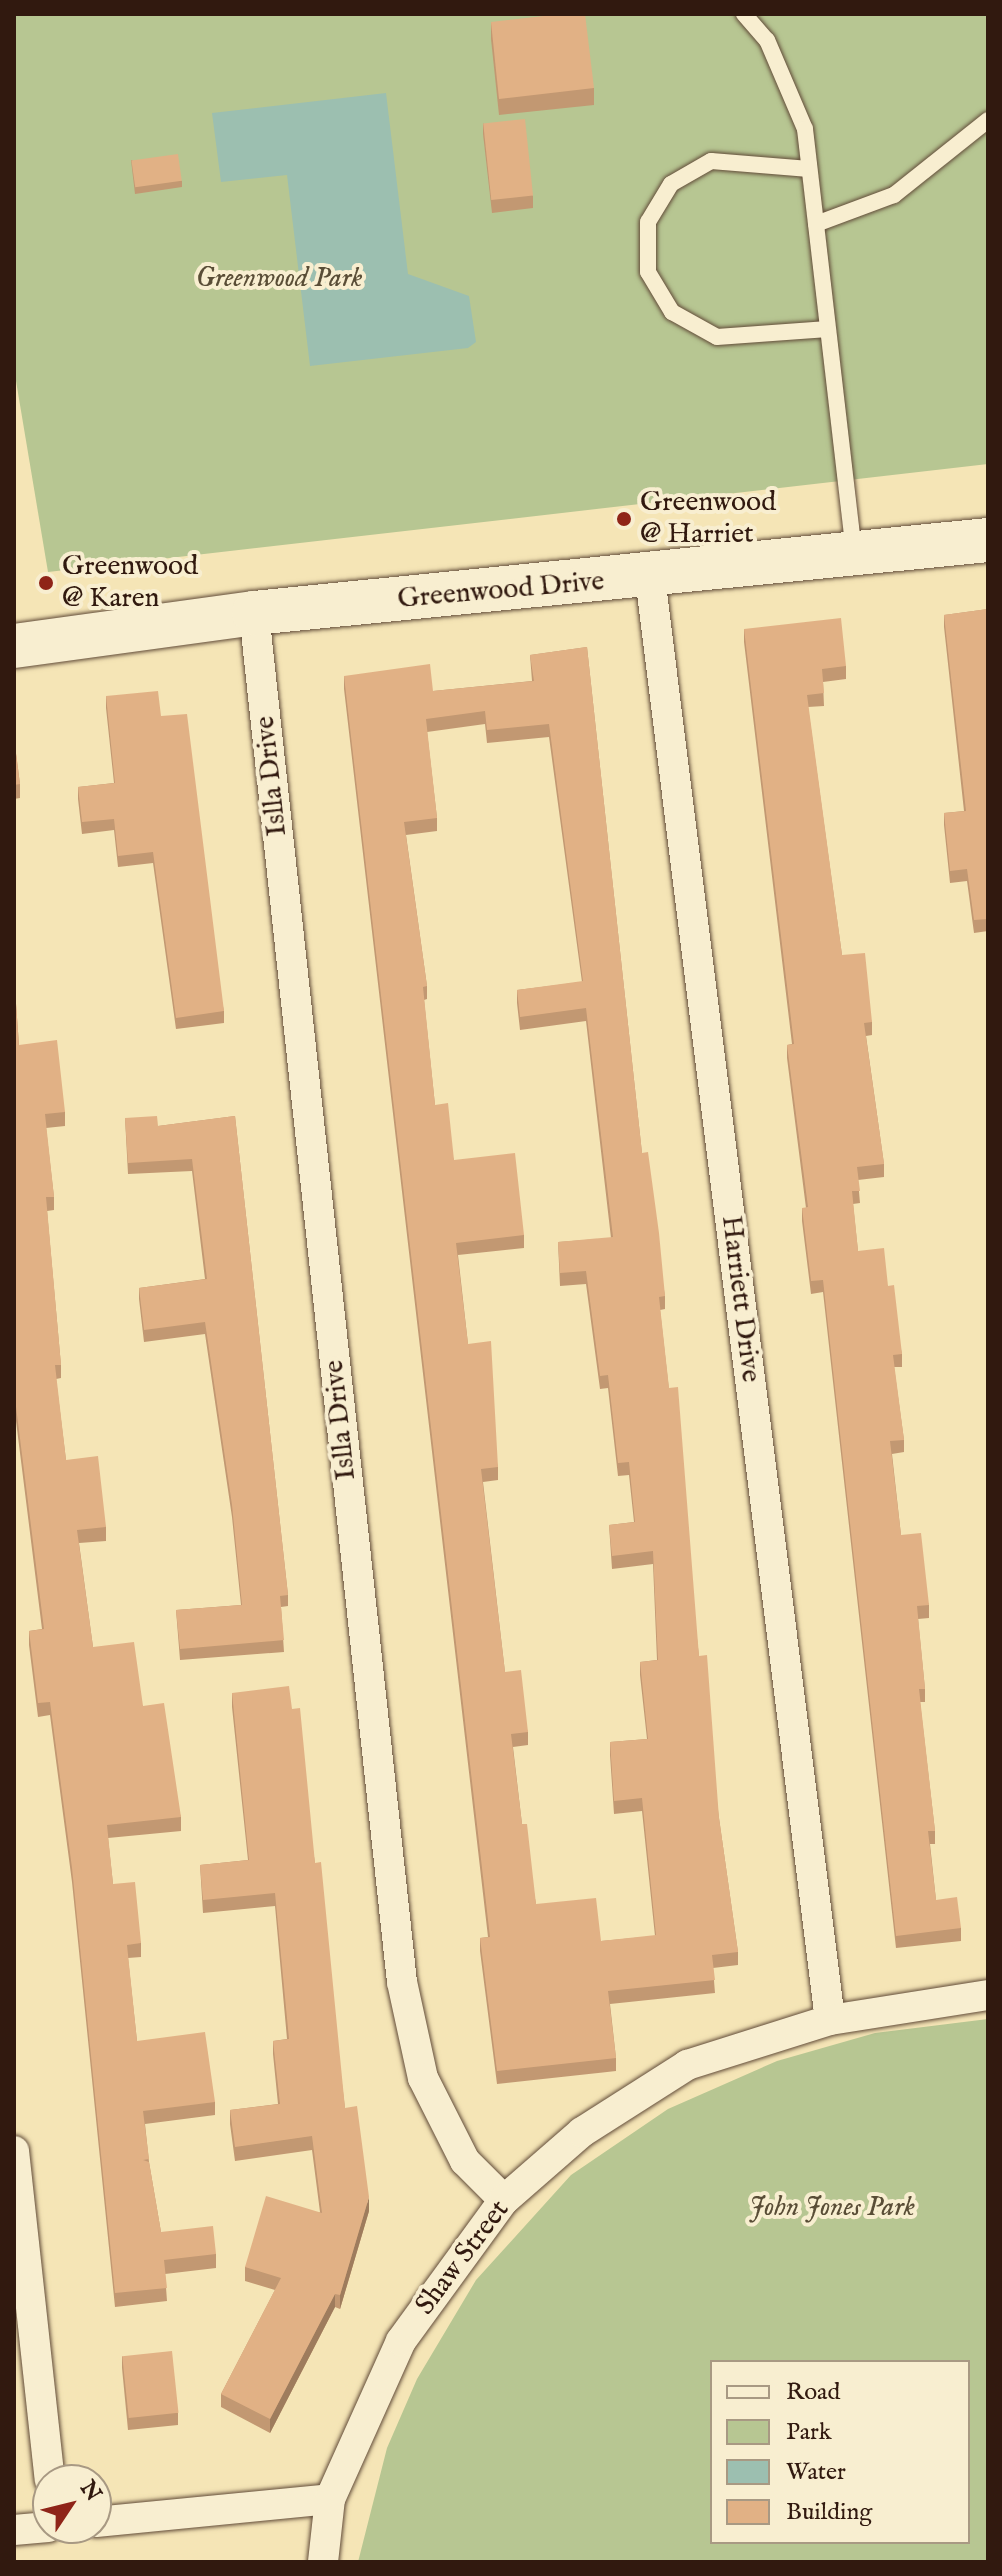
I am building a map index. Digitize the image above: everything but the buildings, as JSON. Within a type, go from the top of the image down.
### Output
[{"type":"main road","name":"Greenwood Drive","points":[[14,646],[254,613],[650,577],[988,540]]},
{"type":"street","name":"Harriett Drive","points":[[650,577],[830,2020]]},
{"type":"street","name":"Islla Drive","points":[[254,613],[402,1982],[423,2078],[465,2161],[504,2200]]},
{"type":"street","name":"Shaw Street","points":[[323,2562],[330,2499],[401,2341],[504,2200],[582,2132],[687,2065],[830,2020],[988,1995]]},
{"type":"street","points":[[14,2151],[48,2464]]},
{"type":"street","points":[[112,2520],[330,2499]]},
{"type":"lane","points":[[744,14],[767,40],[805,129],[855,555]]},
{"type":"lane","points":[[816,224],[894,195],[988,120]]},
{"type":"lane","points":[[809,169],[711,161],[671,184],[648,222],[648,272],[672,312],[717,337],[828,329]]},
{"type":"green space","name":"Greenwood Park","points":[[14,14],[988,14],[988,464],[48,572],[14,369]]},
{"type":"green space","name":"John Jones Park","points":[[988,2019],[988,2562],[358,2562],[387,2448],[417,2379],[476,2280],[571,2175],[668,2109],[777,2061],[875,2033]]},
{"type":"water","points":[[386,93],[408,274],[469,296],[476,342],[468,348],[310,366],[287,175],[221,182],[212,113]]},
{"type":"place","name":"Greenwood @ Harriet","points":[[624,519]]},
{"type":"place","name":"Greenwood @ Karen","points":[[46,583]]}]
